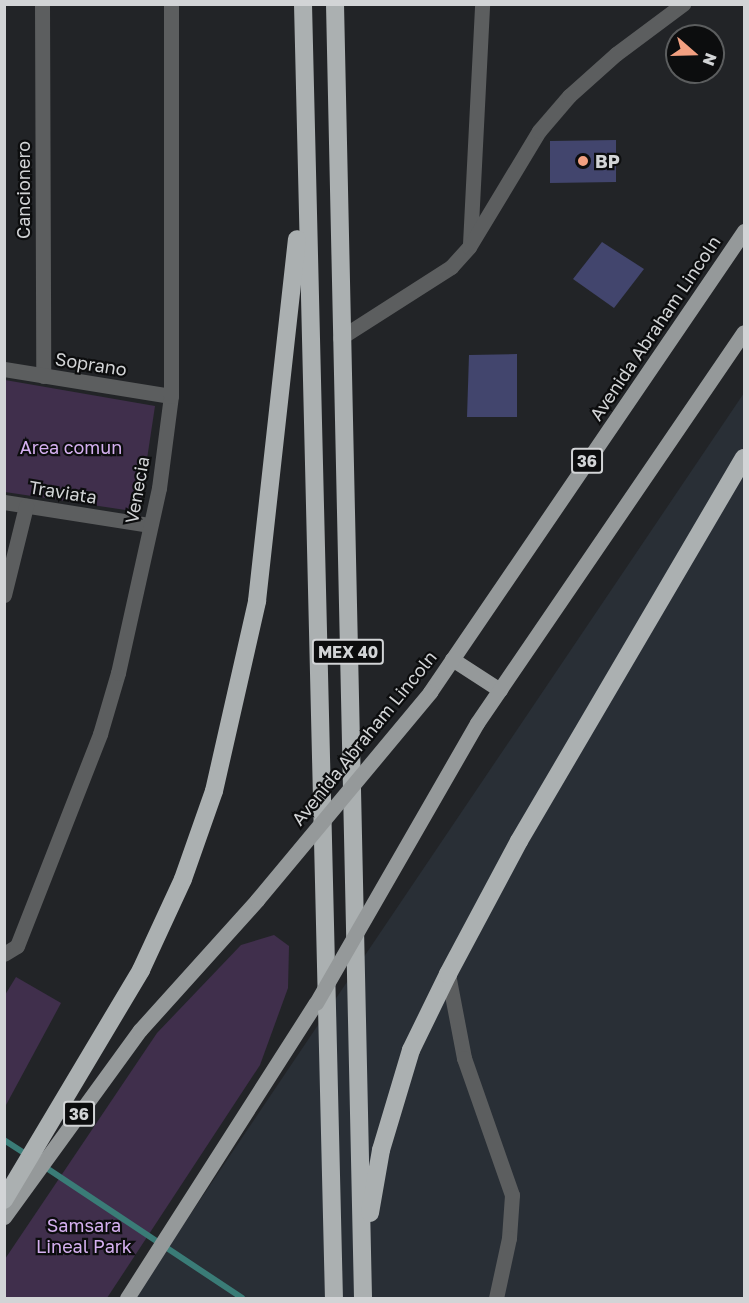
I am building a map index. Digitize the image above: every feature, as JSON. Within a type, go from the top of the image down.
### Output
[{"type":"highway","name":"MEX 40","points":[[303,4],[305,168],[334,1299]]},
{"type":"highway","name":"MEX 40","points":[[335,4],[340,338],[363,1299]]},
{"type":"highway","points":[[11,1199],[141,970],[183,879],[214,791],[257,601],[305,168]]},
{"type":"highway","points":[[362,1268],[373,1190],[392,1110],[411,1050],[448,974],[519,841],[744,458]]},
{"type":"main road","name":"Avenida Abraham Lincoln","points":[[4,1217],[11,1199],[140,1030],[257,900],[430,692],[744,231]]},
{"type":"main road","points":[[127,1299],[240,1126],[316,1003],[477,723],[744,332]]},
{"type":"main road","points":[[452,659],[500,690]]},
{"type":"street","name":"Cancionero","points":[[42,4],[43,376]]},
{"type":"street","name":"Venecia","points":[[4,954],[17,946],[100,734],[118,673],[150,525],[171,396],[171,4]]},
{"type":"street","points":[[470,247],[482,4]]},
{"type":"street","points":[[340,338],[451,267],[470,247],[517,164],[569,96],[683,4]]},
{"type":"street","name":"Soprano","points":[[4,369],[171,396]]},
{"type":"street","name":"Traviata","points":[[4,502],[150,525]]},
{"type":"street","points":[[4,594],[26,506]]},
{"type":"street","points":[[448,974],[470,1076],[512,1195],[509,1238],[496,1299]]},
{"type":"shaded area","points":[[744,393],[744,1298],[134,1298]]},
{"type":"green space","name":"Area comun","points":[[5,380],[155,406],[139,512],[5,492]]},
{"type":"green space","name":"Samsara Lineal Park","points":[[274,935],[289,946],[288,988],[260,1065],[107,1298],[5,1298],[5,1259],[157,1033],[241,945]]},
{"type":"green space","points":[[16,977],[61,1003],[6,1105],[5,995]]},
{"type":"building","name":"BP","points":[[616,140],[616,182],[550,183],[550,141]]},
{"type":"building","points":[[602,242],[644,269],[614,308],[573,279]]},
{"type":"building","points":[[517,354],[517,417],[467,417],[469,355]]},
{"type":"waterway","points":[[4,1140],[29,1156]]},
{"type":"waterway","points":[[42,1165],[242,1298]]},
{"type":"place","name":"BP","points":[[583,161]]}]
